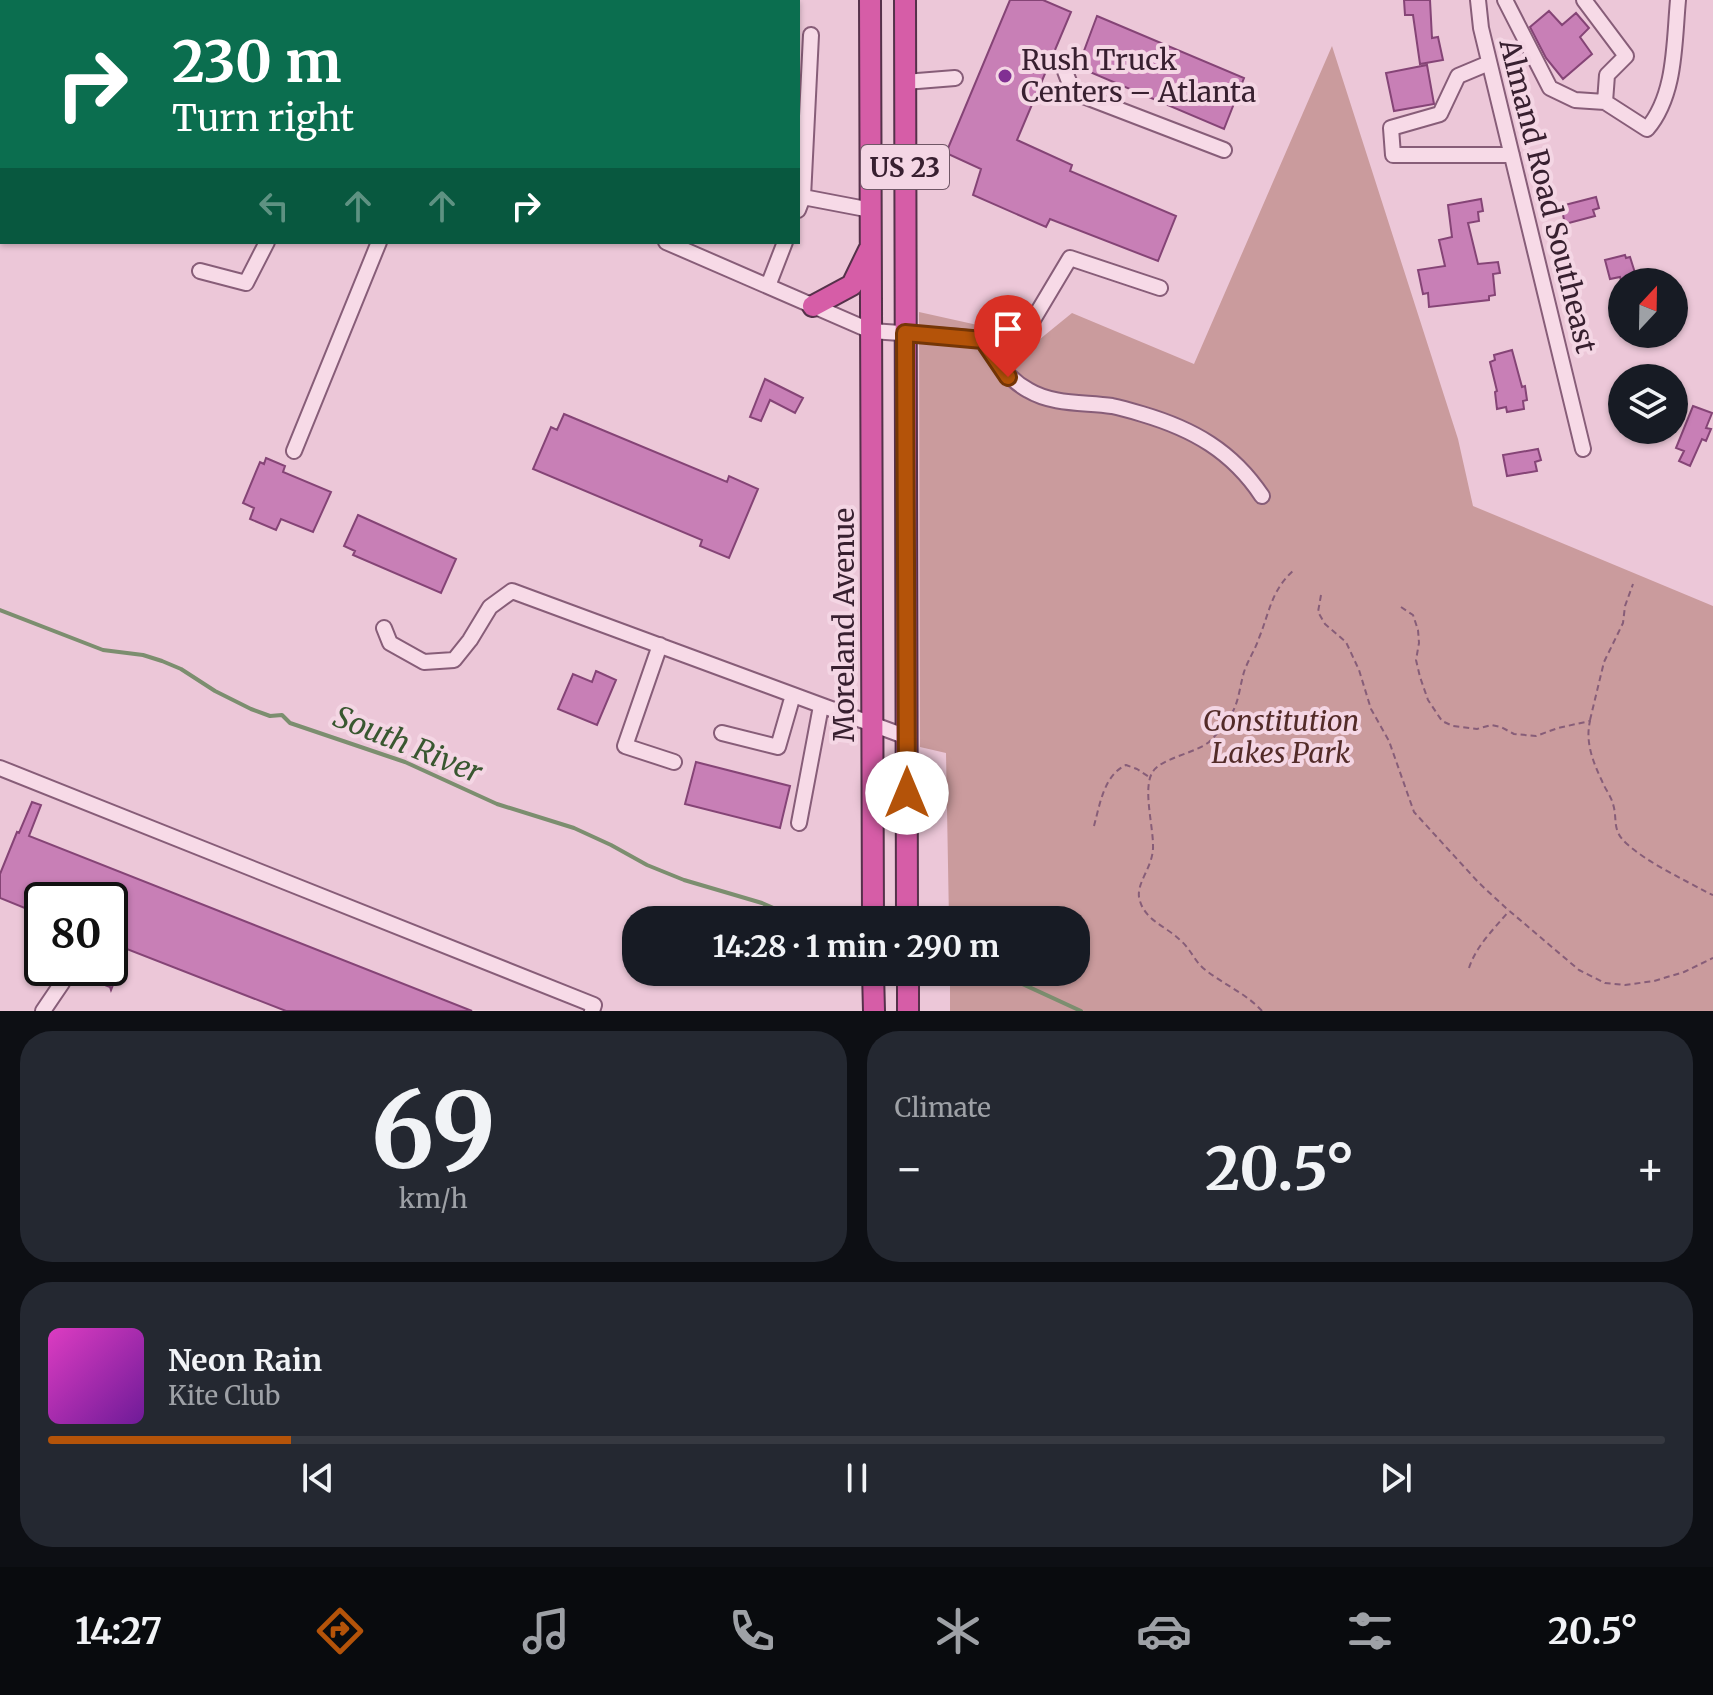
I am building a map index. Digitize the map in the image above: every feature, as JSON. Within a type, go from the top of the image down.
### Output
[{"type":"highway","name":"US 23","points":[[870,0],[871,331]]},
{"type":"highway","name":"US 23","points":[[905,0],[907,906]]},
{"type":"highway","points":[[813,306],[852,285],[871,247]]},
{"type":"highway","name":"Moreland Avenue","points":[[871,331],[873,906]]},
{"type":"highway","points":[[873,986],[874,1011]]},
{"type":"highway","points":[[908,986],[908,1011]]},
{"type":"street","name":"Almand Road Southeast","points":[[1478,0],[1489,63],[1583,449]]},
{"type":"street","points":[[1505,0],[1550,88],[1575,100],[1605,102],[1647,129],[1657,118],[1669,83],[1678,0]]},
{"type":"street","points":[[1584,0],[1626,56],[1607,75],[1605,102]]},
{"type":"street","points":[[811,35],[800,201],[871,210]]},
{"type":"street","points":[[1489,63],[1458,76],[1440,114],[1391,128],[1393,155],[1512,155]]},
{"type":"street","points":[[1063,66],[1073,92],[1224,150]]},
{"type":"street","points":[[905,82],[955,78]]},
{"type":"street","points":[[200,271],[246,283],[266,244]]},
{"type":"street","points":[[294,451],[378,244]]},
{"type":"street","points":[[671,244],[871,331],[1004,343],[1030,325],[1070,258],[1160,288]]},
{"type":"street","points":[[768,286],[784,244]]},
{"type":"street","points":[[983,340],[1008,377],[1030,392],[1070,403],[1113,406],[1200,436],[1233,460],[1262,496]]},
{"type":"street","points":[[384,628],[390,643],[424,662],[454,660],[490,607],[512,591],[907,737]]},
{"type":"street","points":[[660,645],[625,746],[674,762]]},
{"type":"street","points":[[722,733],[778,747],[793,695]]},
{"type":"street","points":[[799,823],[821,706]]},
{"type":"street","points":[[0,768],[594,1005],[592,1011]]},
{"type":"street","points":[[43,1011],[60,986]]},
{"type":"path","points":[[1262,1011],[1254,1001],[1202,967],[1181,940],[1152,921],[1139,900],[1140,886],[1154,852],[1147,789],[1152,772],[1161,763],[1188,754],[1209,741],[1225,724],[1234,709],[1245,670],[1275,592],[1295,569]]},
{"type":"path","points":[[1633,584],[1623,623],[1604,662],[1587,733],[1589,747],[1613,803],[1616,830],[1625,843],[1713,895]]},
{"type":"path","points":[[1321,595],[1318,612],[1325,624],[1346,642],[1371,709],[1389,741],[1414,812],[1509,911],[1579,970],[1605,983],[1625,985],[1654,981],[1684,972],[1713,958]]},
{"type":"path","points":[[1401,607],[1413,615],[1418,630],[1416,660],[1420,677],[1428,700],[1442,721],[1453,726],[1477,729],[1491,725],[1514,734],[1536,736],[1590,721]]},
{"type":"path","points":[[1094,826],[1108,781],[1118,769],[1126,765],[1150,778]]},
{"type":"path","points":[[1469,968],[1483,942],[1509,911]]},
{"type":"green space","name":"Constitution Lakes Park","points":[[1332,46],[1458,439],[1473,506],[1713,606],[1713,1011],[950,1011],[950,986],[1090,986],[1090,906],[949,906],[946,753],[920,747],[919,312],[1040,339],[1072,313],[1194,364]]},
{"type":"building","points":[[1010,0],[1043,0],[1071,12],[1017,140],[1072,165],[1070,171],[1176,216],[1158,261],[1050,219],[1046,227],[973,195],[981,169],[946,153]]},
{"type":"building","points":[[1404,0],[1430,0],[1432,38],[1438,37],[1443,60],[1420,64],[1413,15],[1405,15]]},
{"type":"building","points":[[1549,11],[1562,25],[1576,13],[1589,28],[1580,37],[1592,54],[1563,79],[1546,58],[1530,27]]},
{"type":"building","points":[[1097,16],[1244,78],[1224,129],[1078,67]]},
{"type":"building","points":[[1427,65],[1434,104],[1394,111],[1386,73]]},
{"type":"building","points":[[1596,197],[1599,208],[1593,210],[1595,216],[1565,224],[1561,206]]},
{"type":"building","points":[[1481,199],[1483,211],[1478,212],[1479,221],[1468,223],[1478,264],[1498,262],[1500,273],[1493,274],[1495,295],[1489,296],[1489,300],[1429,307],[1428,293],[1423,294],[1418,270],[1445,266],[1439,240],[1452,237],[1448,205]]},
{"type":"building","points":[[1625,255],[1626,258],[1630,257],[1633,268],[1608,268],[1608,271],[1605,260]]},
{"type":"building","points":[[1512,350],[1527,400],[1523,401],[1524,409],[1507,412],[1506,407],[1497,409],[1497,391],[1490,362],[1495,360],[1494,355]]},
{"type":"building","points":[[765,379],[803,398],[795,413],[770,400],[761,421],[750,417]]},
{"type":"building","points":[[1693,406],[1712,413],[1706,428],[1711,429],[1706,441],[1702,439],[1690,466],[1679,461],[1684,451],[1676,448],[1678,444],[1688,444],[1688,418]]},
{"type":"building","points":[[564,414],[727,482],[729,476],[758,489],[729,558],[700,546],[702,540],[533,469],[551,427],[557,430]]},
{"type":"building","points":[[1538,449],[1541,460],[1535,462],[1537,471],[1507,476],[1503,455]]},
{"type":"building","points":[[266,458],[285,466],[283,472],[331,492],[313,532],[281,519],[276,530],[250,519],[254,508],[243,503],[260,462],[264,464]]},
{"type":"building","points":[[358,515],[456,559],[441,593],[353,555],[355,551],[344,546]]},
{"type":"building","points":[[596,671],[616,680],[597,725],[558,709],[573,674],[592,682]]},
{"type":"building","points":[[696,762],[790,786],[780,828],[685,804]]},
{"type":"building","points":[[32,802],[41,805],[29,836],[472,1011],[286,1011],[128,949],[128,882],[24,882],[24,908],[0,898],[0,874]]},
{"type":"waterway","name":"South River","points":[[0,610],[103,650],[143,655],[162,661],[251,709],[270,716],[282,715],[290,723],[405,762],[497,804],[574,828],[684,880],[769,906]]},
{"type":"waterway","name":"South River","points":[[1027,986],[1081,1011]]},
{"type":"place","name":"Rush Truck Centers – Atlanta","points":[[1005,76]]},
{"type":"route","points":[[907,793],[905,333],[983,340],[1008,377]]}]
